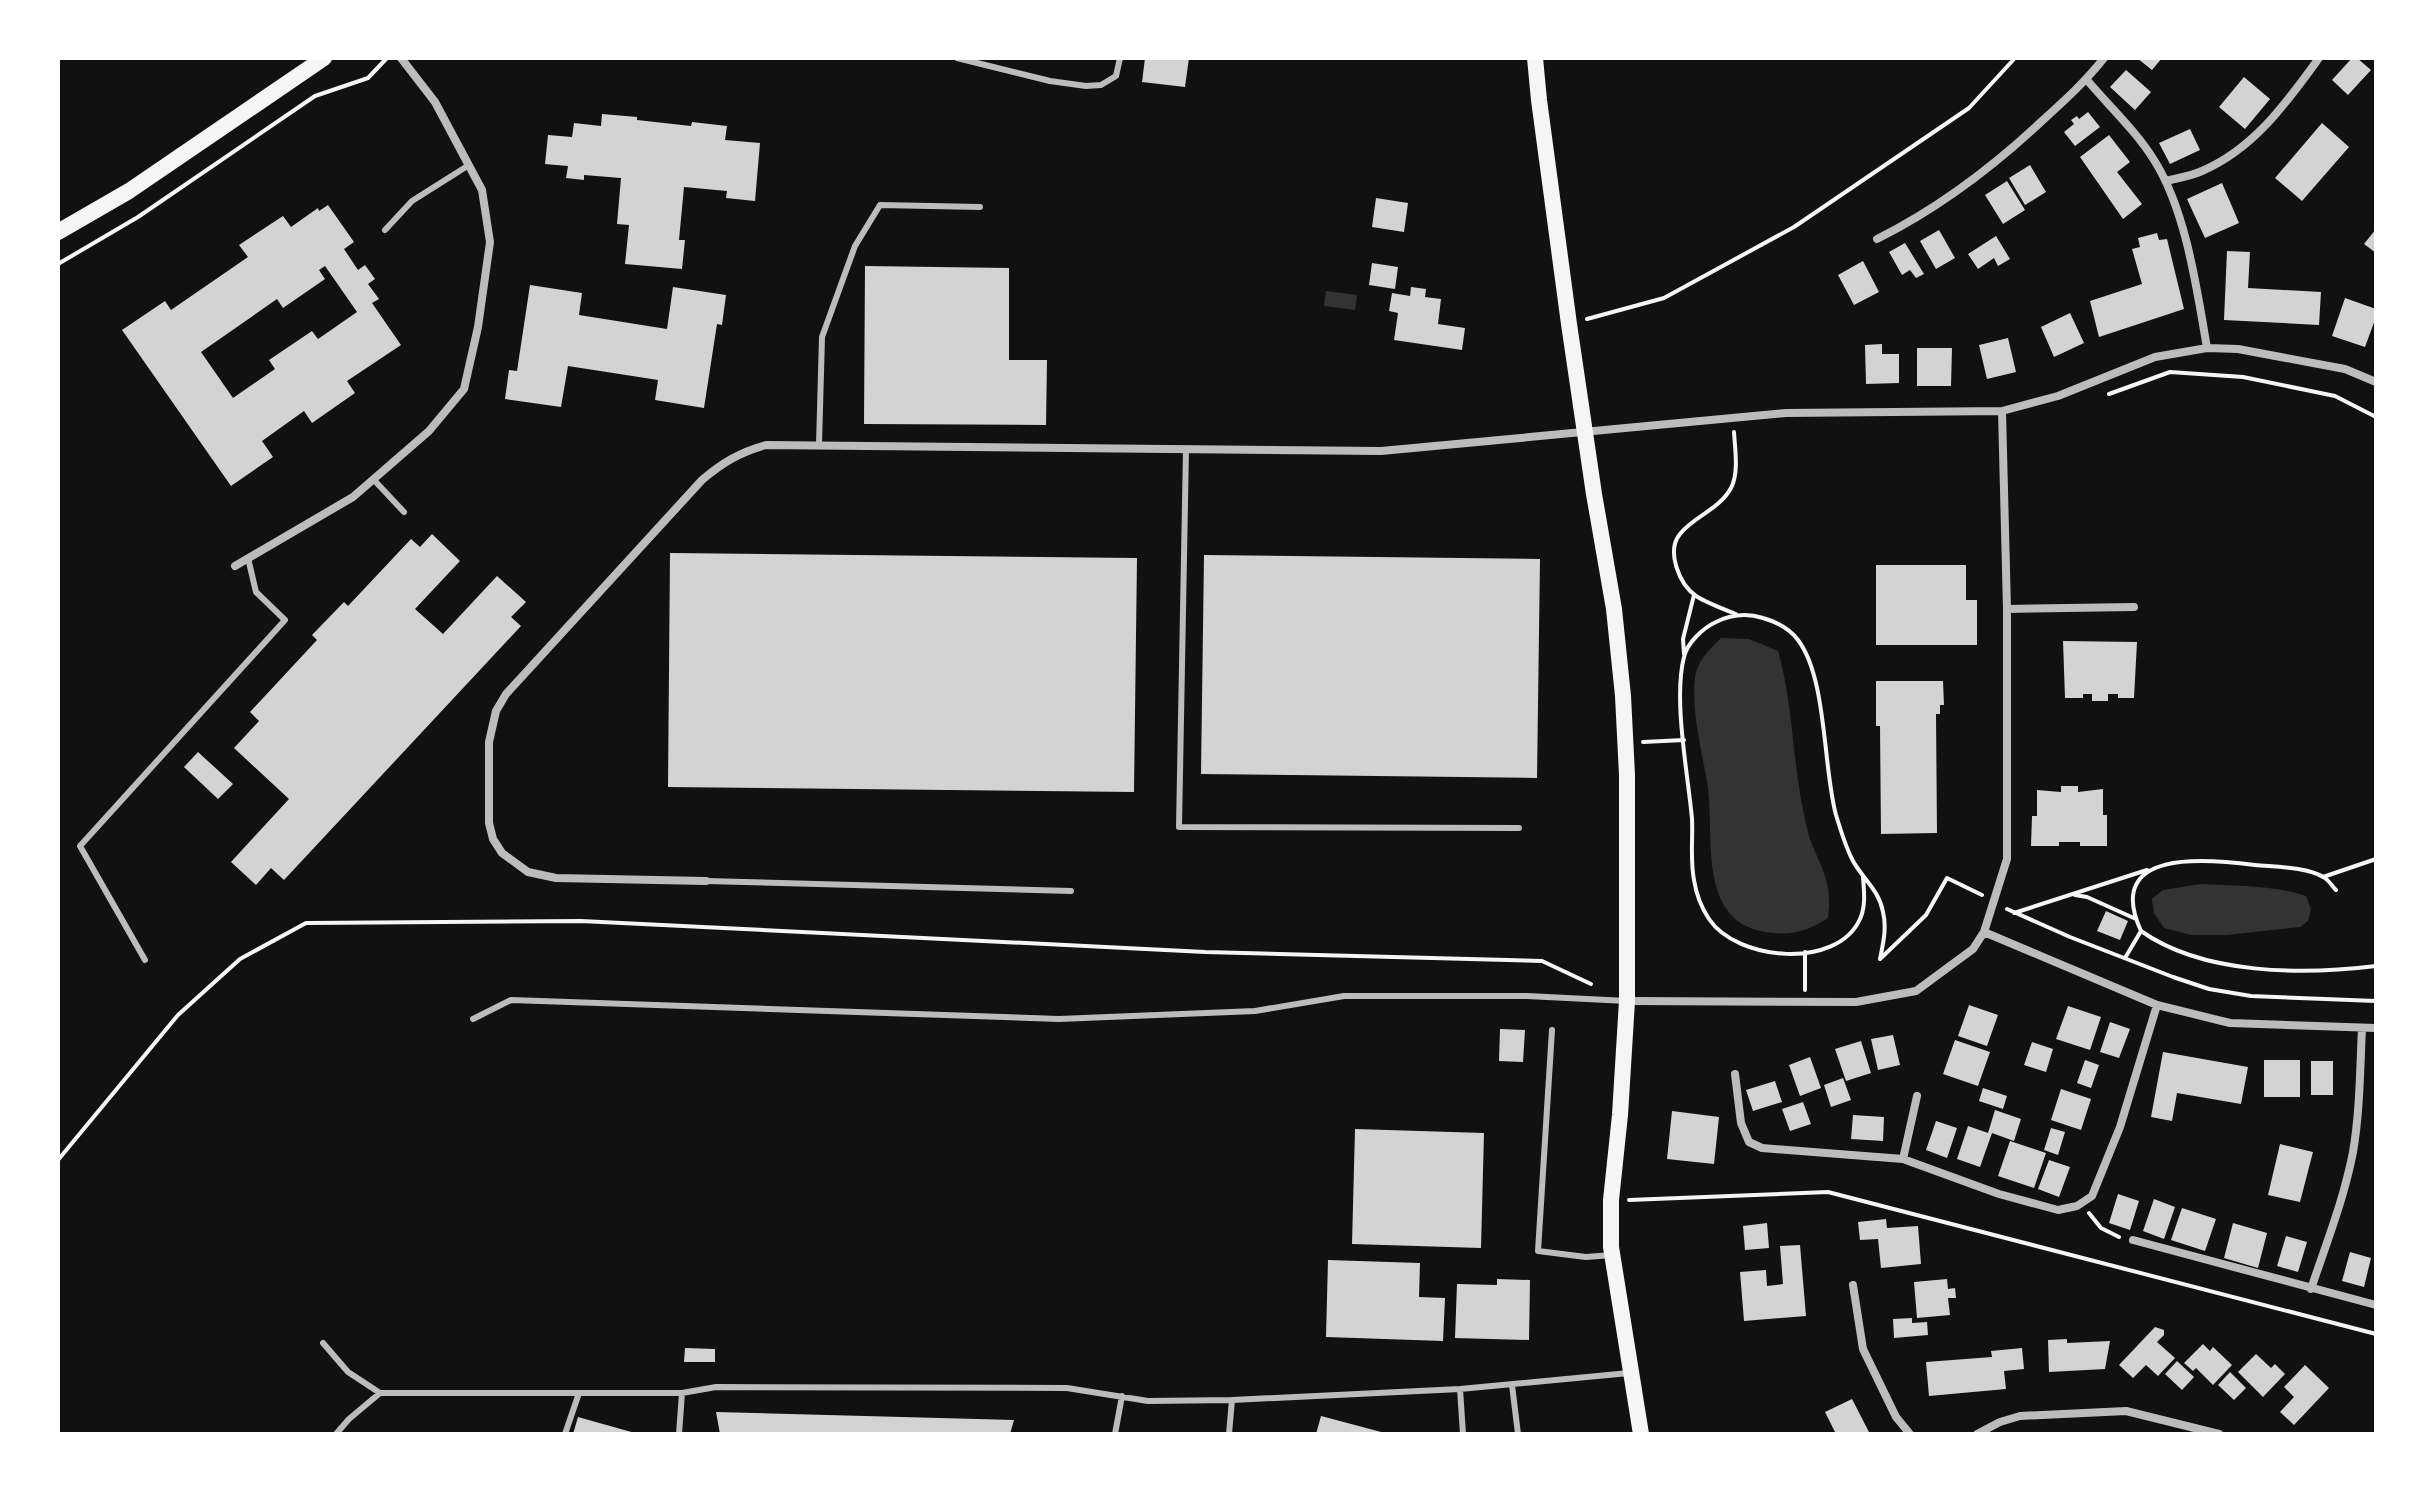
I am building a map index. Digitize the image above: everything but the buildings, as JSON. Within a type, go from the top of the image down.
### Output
[{"type":"main road","points":[[58,232],[129,191],[324,58]]},
{"type":"main road","points":[[1535,58],[1569,324],[1614,609],[1626,743],[1627,1001],[1611,1200],[1612,1255],[1641,1434]]},
{"type":"street","points":[[235,566],[353,497],[429,431],[464,389],[478,327],[490,242],[482,190],[435,102],[401,58]]},
{"type":"street","points":[[1877,239],[1922,216],[2003,158],[2087,80],[2104,58]]},
{"type":"street","points":[[2166,181],[2202,171],[2237,151],[2280,112],[2319,58]]},
{"type":"street","points":[[2087,80],[2153,158],[2166,181],[2196,284],[2207,348]]},
{"type":"street","points":[[706,881],[556,878],[528,872],[516,865],[502,853],[493,839],[489,823],[491,726],[506,694],[711,473],[741,452],[766,445],[1381,451],[1786,413],[2002,411],[2058,396],[2155,357],[2207,348],[2238,349],[2345,369],[2376,382]]},
{"type":"street","points":[[1627,1001],[1856,1002],[1916,991],[1973,949],[1984,932],[2007,859],[2007,609],[2002,411]]},
{"type":"street","points":[[2007,609],[2134,607]]},
{"type":"street","points":[[1984,932],[2157,1005],[2230,1023],[2376,1028]]},
{"type":"street","points":[[1735,1074],[1741,1123],[1749,1142],[1762,1148],[1903,1159],[1999,1194],[2058,1210],[2092,1196],[2120,1127],[2157,1005]]},
{"type":"street","points":[[2311,1289],[2341,1200],[2353,1153],[2359,1105],[2362,1028]]},
{"type":"street","points":[[1903,1159],[1917,1096]]},
{"type":"street","points":[[2133,1240],[2376,1305]]},
{"type":"street","points":[[1853,1285],[1863,1349],[1896,1417],[1910,1434]]},
{"type":"street","points":[[1977,1434],[2020,1416],[2126,1411],[2219,1434]]},
{"type":"lane","points":[[957,58],[1050,81],[1086,86],[1101,85],[1116,76],[1120,58]]},
{"type":"lane","points":[[385,230],[412,201],[469,165]]},
{"type":"lane","points":[[819,445],[822,337],[855,246],[880,205],[980,207]]},
{"type":"lane","points":[[1186,449],[1179,827],[1519,828]]},
{"type":"lane","points":[[374,480],[404,512]]},
{"type":"lane","points":[[145,960],[80,846],[285,620],[256,592],[248,558]]},
{"type":"lane","points":[[706,881],[1071,891]]},
{"type":"lane","points":[[473,1019],[511,1000],[1059,1019],[1255,1011],[1344,996],[1527,996],[1627,1001]]},
{"type":"lane","points":[[1552,1030],[1538,1251],[1586,1257],[1612,1255]]},
{"type":"lane","points":[[323,1343],[348,1372],[380,1393],[682,1393],[716,1387],[1067,1388],[1148,1401],[1232,1400],[1460,1389],[1629,1373]]},
{"type":"lane","points":[[1512,1385],[1518,1434]]},
{"type":"lane","points":[[1460,1389],[1463,1434]]},
{"type":"lane","points":[[336,1434],[380,1393]]},
{"type":"lane","points":[[565,1434],[579,1393]]},
{"type":"lane","points":[[679,1434],[682,1393]]},
{"type":"lane","points":[[1115,1434],[1122,1396]]},
{"type":"lane","points":[[1229,1434],[1232,1400]]},
{"type":"path","points":[[58,264],[138,217],[315,96],[368,78],[387,58]]},
{"type":"path","points":[[1569,324],[1664,298],[1794,227],[1969,108],[2015,58]]},
{"type":"path","points":[[2098,398],[2170,372],[2243,377],[2335,396],[2376,417]]},
{"type":"path","points":[[1733,419],[1735,460],[1732,486],[1722,501],[1682,532],[1676,541],[1674,555],[1677,567],[1694,595],[1738,615],[1757,616],[1780,623],[1797,639],[1808,659],[1834,808],[1843,837],[1863,877],[1875,889],[1883,912],[1885,934],[1880,959],[1926,915],[1947,878],[2014,913],[2209,989],[2251,996],[2376,1001]]},
{"type":"path","points":[[1694,595],[1683,639],[1681,693],[1693,875],[1696,893],[1709,919],[1729,939],[1766,953],[1805,952],[1829,947],[1847,937],[1860,921],[1863,877]]},
{"type":"path","points":[[1684,657],[1694,639],[1715,623],[1738,615]]},
{"type":"path","points":[[1626,743],[1684,740]]},
{"type":"path","points":[[2323,877],[2376,859]]},
{"type":"path","points":[[2014,913],[2161,864],[2208,862],[2293,869],[2323,877],[2336,890]]},
{"type":"path","points":[[2149,869],[2136,886],[2133,901],[2136,919],[2141,931],[2164,946],[2236,966],[2286,969],[2376,966]]},
{"type":"path","points":[[2075,895],[2096,900],[2136,919]]},
{"type":"path","points":[[58,1160],[178,1015],[240,959],[306,923],[581,921],[1205,952],[1542,961],[1627,1001]]},
{"type":"path","points":[[2125,958],[2141,931]]},
{"type":"path","points":[[1805,952],[1805,1001]]},
{"type":"path","points":[[1611,1200],[1828,1192],[2376,1334]]},
{"type":"path","points":[[2083,1202],[2101,1228],[2133,1240]]},
{"type":"shaded area","points":[[1326,291],[1357,295],[1355,310],[1324,306]]},
{"type":"shaded area","points":[[1721,638],[1749,639],[1778,651],[1805,817],[1829,897],[1828,918],[1798,932],[1765,932],[1744,925],[1729,912],[1719,895],[1711,853],[1708,788],[1695,715],[1694,685],[1700,662]]},
{"type":"shaded area","points":[[2201,884],[2268,888],[2306,896],[2311,909],[2308,921],[2300,927],[2227,935],[2191,935],[2164,928],[2154,913],[2152,899],[2163,890]]}]
